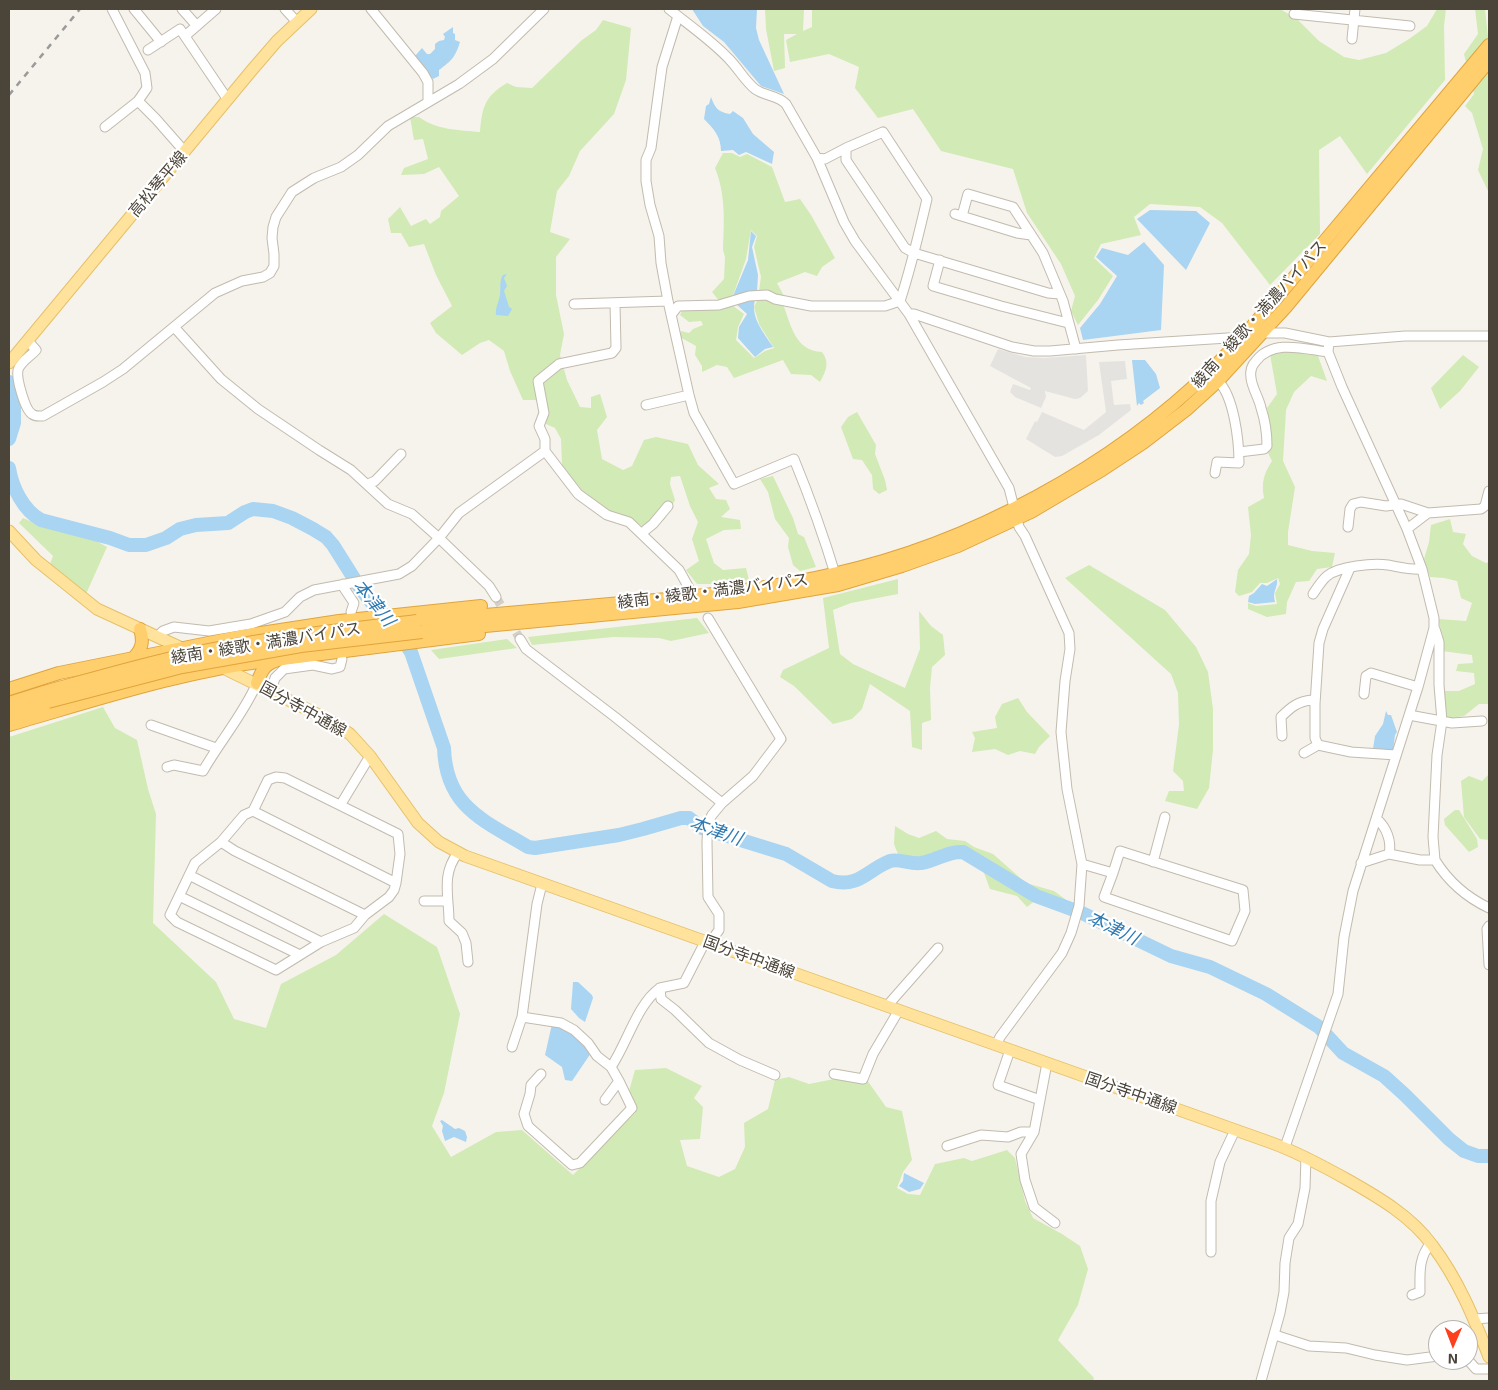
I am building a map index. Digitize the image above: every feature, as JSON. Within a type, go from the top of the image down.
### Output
[{"type":"highway","name":"綾南・綾歌・満濃バイパス","points":[[9,714],[46,697],[133,668],[228,647],[347,629],[419,627],[622,608],[836,579],[1016,513],[1102,470],[1143,443],[1186,410],[1218,381],[1305,284],[1476,76],[1489,45]]},
{"type":"highway","name":"綾南・綾歌・満濃バイパス","points":[[1016,513],[1135,433],[1178,400],[1215,367],[1483,60]]},
{"type":"highway","points":[[9,689],[59,673],[357,615],[419,627],[622,608]]},
{"type":"highway","points":[[9,725],[158,682],[222,668],[376,646],[419,627]]},
{"type":"highway","points":[[132,659],[142,645],[143,640],[140,629]]},
{"type":"highway","points":[[257,683],[264,666],[282,659]]},
{"type":"highway","name":"綾南・綾歌・満濃バイパス","points":[[9,703],[46,697]]},
{"type":"main road","name":"高松琴平線","points":[[10,361],[258,63],[296,21],[311,9]]},
{"type":"main road","name":"国分寺中通線","points":[[9,531],[36,560],[97,610],[257,683],[339,726],[360,743],[418,823],[439,842],[458,853],[1285,1147],[1306,1157],[1399,1212],[1431,1243],[1458,1284],[1489,1357]]},
{"type":"street","points":[[105,127],[138,101],[147,88],[145,73],[112,9]]},
{"type":"street","points":[[134,9],[161,42]]},
{"type":"street","points":[[182,9],[197,26]]},
{"type":"street","points":[[185,36],[216,9]]},
{"type":"street","points":[[286,9],[296,21]]},
{"type":"street","points":[[370,9],[423,73],[428,82],[428,102]]},
{"type":"street","points":[[28,341],[36,350],[21,365],[18,376],[26,408],[36,416],[43,416],[123,369],[216,293],[242,282],[263,277],[270,272],[274,266],[273,227],[276,217],[292,192],[314,178],[341,167],[358,155],[388,126],[459,84],[493,59],[544,9]]},
{"type":"street","points":[[669,9],[714,45],[754,88],[764,95],[782,99],[817,158],[844,222],[855,241],[909,314],[1009,488],[1019,527],[1025,536],[1069,633],[1070,640],[1061,732],[1067,789],[1082,864],[1079,906],[1062,953],[996,1045]]},
{"type":"street","points":[[1352,38],[1355,9]]},
{"type":"street","points":[[1294,14],[1410,26]]},
{"type":"street","points":[[678,16],[662,67],[650,148],[646,160],[646,181],[650,206],[659,236],[661,264],[668,301],[694,413],[734,484],[794,459],[816,515],[836,579]]},
{"type":"street","points":[[148,50],[180,29],[228,100]]},
{"type":"street","points":[[138,101],[156,118],[184,152]]},
{"type":"street","points":[[817,158],[825,159],[883,132],[927,199],[900,301]]},
{"type":"street","points":[[846,148],[846,160],[905,248],[914,253],[1048,293],[1060,294]]},
{"type":"street","points":[[1031,236],[958,215],[968,194],[1013,206],[1043,253],[1060,294],[1076,349]]},
{"type":"street","points":[[940,260],[933,286],[1068,323]]},
{"type":"street","points":[[671,315],[678,306],[719,305],[749,296],[767,295],[775,299],[811,306],[885,306],[900,301]]},
{"type":"street","points":[[574,304],[668,301]]},
{"type":"street","points":[[615,303],[616,348],[612,353],[559,364],[538,381],[544,413],[539,426],[545,439],[544,451],[578,494],[607,514],[629,522],[679,570],[689,588]]},
{"type":"street","points":[[909,314],[969,331],[1019,349],[1050,351],[1241,338],[1262,333],[1285,333],[1328,342],[1404,336],[1489,336]]},
{"type":"street","points":[[175,328],[221,379],[258,409],[351,470],[388,504],[412,514],[490,586],[496,597]]},
{"type":"street","points":[[1285,1147],[1338,994],[1344,937],[1353,892],[1418,687],[1434,628],[1434,618],[1422,569],[1407,529],[1342,387],[1328,352],[1328,342]]},
{"type":"street","points":[[1239,452],[1264,449],[1267,446],[1267,432],[1251,379],[1252,366],[1262,354],[1268,350],[1292,347],[1328,352]]},
{"type":"street","points":[[1215,473],[1217,462],[1239,463],[1232,411],[1225,388],[1218,381]]},
{"type":"street","points":[[646,405],[689,395]]},
{"type":"street","points":[[157,637],[163,631],[174,627],[209,631],[251,624],[285,612],[300,597],[314,590],[399,574],[412,566],[459,514],[544,451]]},
{"type":"street","points":[[368,484],[375,481],[401,454]]},
{"type":"street","points":[[1348,527],[1350,510],[1353,504],[1361,502],[1386,506],[1401,504],[1428,513],[1481,509],[1485,506],[1489,491]]},
{"type":"street","points":[[642,534],[668,506]]},
{"type":"street","points":[[1407,529],[1428,513]]},
{"type":"street","points":[[1313,594],[1326,576],[1336,570],[1373,565],[1387,565],[1410,570],[1422,569]]},
{"type":"street","points":[[1318,745],[1315,738],[1315,704],[1319,643],[1323,628],[1350,568]]},
{"type":"street","points":[[345,584],[344,588],[354,603],[357,615]]},
{"type":"street","points":[[611,1067],[619,1056],[648,998],[660,988],[684,983],[706,942],[714,937],[719,930],[719,914],[708,897],[708,823],[722,803],[753,776],[781,738],[708,618]]},
{"type":"street","points":[[1434,628],[1439,642],[1439,685],[1442,706],[1442,721],[1437,755],[1433,837],[1436,860],[1442,872],[1474,901],[1489,908]]},
{"type":"street","points":[[520,639],[526,649],[615,717],[722,803]]},
{"type":"street","points":[[1428,654],[1439,656]]},
{"type":"street","points":[[271,691],[275,678],[284,669],[313,665],[332,668],[340,667],[342,659]]},
{"type":"street","points":[[1364,694],[1366,676],[1371,673],[1418,687]]},
{"type":"street","points":[[167,767],[190,767],[203,771],[216,748],[245,708],[257,683]]},
{"type":"street","points":[[1282,736],[1281,717],[1290,708],[1304,701],[1312,700],[1315,704]]},
{"type":"street","points":[[1409,715],[1452,723],[1482,721]]},
{"type":"street","points":[[151,725],[216,748]]},
{"type":"street","points":[[1304,753],[1318,745],[1352,752],[1396,756]]},
{"type":"street","points":[[341,804],[370,756]]},
{"type":"street","points":[[276,777],[285,778],[341,804],[398,834],[400,854],[394,890],[389,897],[365,915],[354,928],[321,942],[276,970],[177,922],[170,914],[195,863],[221,842],[244,815],[253,811],[268,780],[276,777]]},
{"type":"street","points":[[253,811],[396,883]]},
{"type":"street","points":[[1153,862],[1165,817]]},
{"type":"street","points":[[1377,819],[1383,824],[1391,845],[1389,854]]},
{"type":"street","points":[[221,842],[235,851],[365,915]]},
{"type":"street","points":[[1120,851],[1243,890],[1245,911],[1232,941],[1104,897],[1113,873],[1120,851]]},
{"type":"street","points":[[458,853],[451,861],[446,878],[446,901],[449,910],[449,922],[462,933],[466,943],[466,958],[468,962]]},
{"type":"street","points":[[1361,863],[1389,854],[1420,860],[1436,860]]},
{"type":"street","points":[[1082,864],[1113,873]]},
{"type":"street","points":[[189,875],[321,942]]},
{"type":"street","points":[[512,1047],[522,1017],[537,904],[542,884]]},
{"type":"street","points":[[179,896],[300,955]]},
{"type":"street","points":[[424,901],[446,901]]},
{"type":"street","points":[[1489,926],[1487,929],[1489,965]]},
{"type":"street","points":[[887,1006],[938,948]]},
{"type":"street","points":[[660,988],[661,999],[709,1043],[740,1060],[775,1075]]},
{"type":"street","points":[[834,1074],[863,1079],[872,1054],[899,1010]]},
{"type":"street","points":[[522,1017],[561,1023],[574,1030],[588,1043],[597,1056],[611,1067],[632,1108],[580,1163],[572,1165],[528,1126],[524,1114],[531,1085],[541,1074]]},
{"type":"street","points":[[1010,1050],[998,1085],[1040,1100]]},
{"type":"street","points":[[1047,1063],[1034,1132],[1022,1154],[1025,1180],[1034,1207],[1055,1223]]},
{"type":"street","points":[[605,1100],[619,1081]]},
{"type":"street","points":[[1211,1252],[1211,1201],[1220,1162],[1235,1130]]},
{"type":"street","points":[[947,1146],[981,1135],[1008,1137],[1021,1132],[1034,1132]]},
{"type":"street","points":[[1261,1381],[1275,1335],[1284,1292],[1285,1263],[1290,1238],[1298,1224],[1305,1188],[1306,1157]]},
{"type":"street","points":[[1412,1295],[1420,1292],[1420,1261],[1431,1243]]},
{"type":"street","points":[[1474,1319],[1489,1318]]},
{"type":"street","points":[[1275,1335],[1309,1346],[1346,1348],[1407,1360],[1428,1357]]},
{"type":"green space","points":[[765,9],[804,9],[803,31],[812,27],[812,9],[1280,9],[1297,19],[1319,41],[1344,57],[1359,60],[1386,53],[1427,26],[1437,9],[1446,9],[1444,26],[1445,80],[1367,174],[1340,136],[1319,150],[1320,234],[1270,285],[1222,223],[1200,207],[1150,204],[1134,217],[1141,235],[1101,244],[1094,258],[1113,276],[1098,300],[1078,325],[1071,311],[1075,296],[1061,264],[1027,213],[1013,169],[941,151],[913,109],[878,118],[855,88],[859,67],[829,54],[790,62],[786,40],[797,34],[784,34],[785,68],[774,71],[766,29]]},
{"type":"green space","points":[[1475,9],[1485,9],[1489,47],[1489,193],[1478,170],[1483,149],[1472,113],[1465,106],[1474,94],[1464,54],[1478,34]]},
{"type":"green space","points":[[603,20],[631,28],[626,80],[614,114],[580,151],[569,176],[557,191],[550,232],[570,239],[556,257],[556,295],[564,334],[560,355],[567,380],[580,407],[591,408],[591,397],[600,394],[607,417],[597,430],[602,459],[623,470],[632,466],[644,440],[656,437],[688,444],[698,465],[719,484],[709,488],[716,499],[726,500],[730,509],[721,517],[740,520],[741,529],[724,530],[706,539],[714,563],[723,570],[746,568],[749,580],[722,584],[697,584],[686,570],[699,561],[692,539],[698,522],[690,506],[680,476],[671,477],[670,484],[675,500],[665,519],[649,532],[633,519],[609,511],[581,493],[562,465],[561,439],[555,428],[546,424],[546,405],[535,400],[523,400],[510,371],[504,351],[489,340],[480,343],[462,355],[436,333],[430,323],[452,306],[436,275],[424,244],[409,247],[401,233],[391,233],[388,219],[400,207],[411,226],[426,219],[430,224],[440,217],[441,211],[459,196],[439,167],[424,174],[401,175],[404,168],[428,159],[423,139],[414,140],[410,117],[419,117],[433,125],[448,129],[480,132],[486,103],[494,93],[507,83],[516,87],[532,88],[582,40],[596,30]]},
{"type":"green space","points":[[723,153],[732,153],[740,157],[747,154],[772,167],[785,202],[800,199],[835,258],[822,267],[817,276],[805,272],[777,283],[784,296],[759,291],[761,277],[754,247],[757,236],[751,230],[746,259],[732,298],[720,302],[712,292],[724,279],[724,209],[719,178],[715,168]]},
{"type":"green space","points":[[758,299],[768,299],[783,304],[795,336],[806,347],[813,351],[822,352],[826,360],[826,367],[820,382],[811,375],[791,374],[783,360],[734,378],[727,367],[717,365],[702,372],[702,366],[695,355],[696,346],[680,337],[681,331],[689,333],[703,325],[701,321],[689,322],[680,315],[684,307],[732,305],[744,314],[738,327],[736,340],[754,358],[774,348],[759,324],[754,307]]},
{"type":"green space","points":[[1287,350],[1318,356],[1327,381],[1311,376],[1294,392],[1286,410],[1283,461],[1295,487],[1288,532],[1288,545],[1312,551],[1335,553],[1332,567],[1317,569],[1309,581],[1296,582],[1287,602],[1286,614],[1267,617],[1248,609],[1248,603],[1256,606],[1277,604],[1275,593],[1280,584],[1278,578],[1267,583],[1260,583],[1252,592],[1239,596],[1235,592],[1238,570],[1249,554],[1251,535],[1248,507],[1264,498],[1264,478],[1272,461],[1268,453],[1272,438],[1267,408],[1277,394],[1270,354]]},
{"type":"green space","points":[[1463,355],[1479,367],[1460,391],[1440,409],[1431,388]]},
{"type":"green space","points":[[857,412],[876,445],[875,454],[887,490],[879,494],[873,489],[872,475],[862,460],[853,459],[841,427],[848,417]]},
{"type":"green space","points":[[773,476],[793,518],[798,534],[804,537],[816,567],[800,571],[793,565],[788,547],[789,538],[775,519],[768,492],[760,479]]},
{"type":"green space","points":[[23,518],[41,526],[91,538],[107,547],[86,594],[50,564],[53,556],[19,523]]},
{"type":"green space","points":[[1450,519],[1453,532],[1466,534],[1463,544],[1472,556],[1486,563],[1489,562],[1489,705],[1479,704],[1464,716],[1445,719],[1443,691],[1459,691],[1475,684],[1474,673],[1456,671],[1458,664],[1473,663],[1472,655],[1442,651],[1443,637],[1438,619],[1466,621],[1472,603],[1461,598],[1457,581],[1430,577],[1424,559],[1431,525]]},
{"type":"green space","points":[[1089,565],[1165,610],[1196,647],[1208,672],[1213,709],[1213,750],[1209,788],[1197,809],[1165,801],[1169,791],[1184,791],[1183,781],[1173,771],[1179,725],[1178,693],[1171,674],[1065,578]]},
{"type":"green space","points":[[898,579],[898,594],[851,603],[833,610],[840,654],[853,664],[905,688],[920,649],[919,611],[931,626],[943,635],[945,655],[932,667],[930,688],[931,720],[922,723],[922,750],[912,747],[910,711],[870,684],[862,709],[852,719],[833,724],[794,686],[780,677],[783,670],[829,648],[823,598]]},
{"type":"green space","points":[[697,618],[709,633],[671,641],[659,638],[613,637],[532,645],[528,637]]},
{"type":"green space","points":[[507,639],[517,648],[439,659],[431,650]]},
{"type":"green space","points":[[1018,698],[1027,712],[1050,736],[1035,754],[1020,751],[1008,755],[995,749],[972,752],[975,738],[972,732],[997,728],[995,717],[1002,704]]},
{"type":"green space","points":[[103,707],[115,728],[137,740],[148,789],[156,814],[153,923],[216,982],[234,1019],[266,1028],[281,984],[336,955],[384,914],[437,947],[460,1014],[444,1093],[432,1126],[451,1157],[496,1132],[522,1130],[573,1175],[636,1112],[629,1091],[635,1070],[666,1068],[702,1086],[694,1098],[703,1107],[700,1139],[680,1140],[687,1166],[719,1177],[735,1169],[745,1147],[744,1123],[768,1109],[775,1080],[789,1077],[809,1084],[834,1079],[867,1080],[886,1107],[902,1111],[912,1160],[903,1172],[897,1188],[908,1194],[920,1195],[935,1164],[964,1158],[972,1161],[1007,1150],[1015,1158],[1025,1201],[1033,1218],[1080,1246],[1088,1269],[1078,1305],[1058,1340],[1094,1378],[1093,1381],[9,1381],[9,737]]},
{"type":"green space","points":[[1489,774],[1489,840],[1480,839],[1464,817],[1461,781],[1469,776],[1482,781]]},
{"type":"green space","points":[[1455,810],[1459,810],[1477,839],[1478,847],[1469,852],[1445,825],[1444,819]]},
{"type":"green space","points":[[895,826],[919,838],[936,831],[947,839],[965,841],[974,847],[993,854],[1026,883],[1054,891],[1065,899],[1060,904],[1041,896],[1027,907],[1017,896],[990,889],[978,857],[961,850],[950,851],[924,860],[899,857],[894,844]]},
{"type":"shaded area","points":[[998,349],[1026,357],[1044,358],[1086,355],[1088,391],[1080,398],[1075,399],[1045,391],[1046,397],[1041,408],[1015,397],[1010,392],[1013,384],[1030,390],[1031,388],[990,366]]},
{"type":"shaded area","points":[[1125,361],[1127,379],[1111,381],[1114,405],[1130,404],[1131,410],[1099,435],[1062,456],[1055,457],[1026,439],[1042,412],[1084,430],[1106,412],[1099,362]]},
{"type":"water","points":[[692,9],[757,9],[756,28],[759,40],[784,94],[761,86],[724,42],[703,26]]},
{"type":"water","points":[[453,27],[455,40],[460,42],[452,59],[439,70],[439,76],[433,79],[415,56],[422,48],[427,54],[430,54],[435,49],[435,44],[444,40],[443,34]]},
{"type":"water","points":[[711,97],[720,111],[730,114],[733,111],[743,118],[753,134],[774,152],[772,164],[746,152],[739,155],[733,150],[721,151],[720,142],[716,134],[704,119],[706,106],[709,104]]},
{"type":"water","points":[[1150,210],[1196,211],[1210,223],[1186,270],[1137,219]]},
{"type":"water","points":[[751,231],[756,236],[752,247],[758,275],[757,292],[733,296],[748,260]]},
{"type":"water","points":[[1144,242],[1164,265],[1161,330],[1083,340],[1080,328],[1100,304],[1117,276],[1096,257],[1102,248],[1128,255]]},
{"type":"water","points":[[507,274],[504,278],[507,286],[504,291],[509,307],[512,309],[508,316],[496,315],[501,280],[503,275]]},
{"type":"water","points":[[755,300],[754,313],[756,319],[773,347],[765,349],[755,357],[738,338],[739,327],[747,314],[736,304]]},
{"type":"water","points":[[1132,360],[1145,360],[1156,374],[1160,388],[1143,401],[1144,403],[1141,405],[1139,403],[1137,406]]},
{"type":"water","points":[[1277,579],[1274,595],[1275,602],[1255,604],[1248,602],[1249,596],[1262,584],[1267,586]]},
{"type":"water","points":[[1386,711],[1388,715],[1391,715],[1397,732],[1393,751],[1373,749],[1375,736],[1383,724]]},
{"type":"water","points":[[573,982],[578,982],[593,998],[585,1022],[571,1009]]},
{"type":"water","points":[[552,1024],[564,1028],[574,1035],[591,1053],[572,1081],[565,1080],[562,1067],[545,1055]]},
{"type":"water","points":[[442,1120],[455,1129],[459,1128],[465,1131],[466,1142],[454,1137],[445,1141],[442,1131],[443,1126],[440,1121]]},
{"type":"water","points":[[904,1173],[924,1183],[920,1189],[909,1192],[899,1186],[903,1181]]},
{"type":"waterway","name":"本津川","points":[[9,382],[14,408],[14,423],[9,439]]},
{"type":"waterway","name":"本津川","points":[[9,408],[14,408]]},
{"type":"waterway","name":"本津川","points":[[9,468],[19,497],[29,510],[41,520],[110,538],[129,545],[146,545],[166,538],[180,529],[196,525],[228,523],[253,509],[273,511],[292,518],[326,537],[360,588],[375,607],[387,616],[411,652],[444,748],[446,768],[452,785],[460,798],[470,810],[482,819],[528,847],[535,848],[619,835],[681,818],[689,818],[702,828],[786,854],[832,881],[841,883],[856,880],[890,861],[921,863],[952,853],[963,852],[1036,896],[1082,913],[1171,956],[1210,967],[1266,994],[1319,1027],[1343,1053],[1384,1076],[1449,1139],[1464,1151],[1478,1156],[1489,1156]]},
{"type":"tunnel","points":[[496,597],[520,639]]},
{"type":"railway","points":[[9,95],[80,9]]}]
